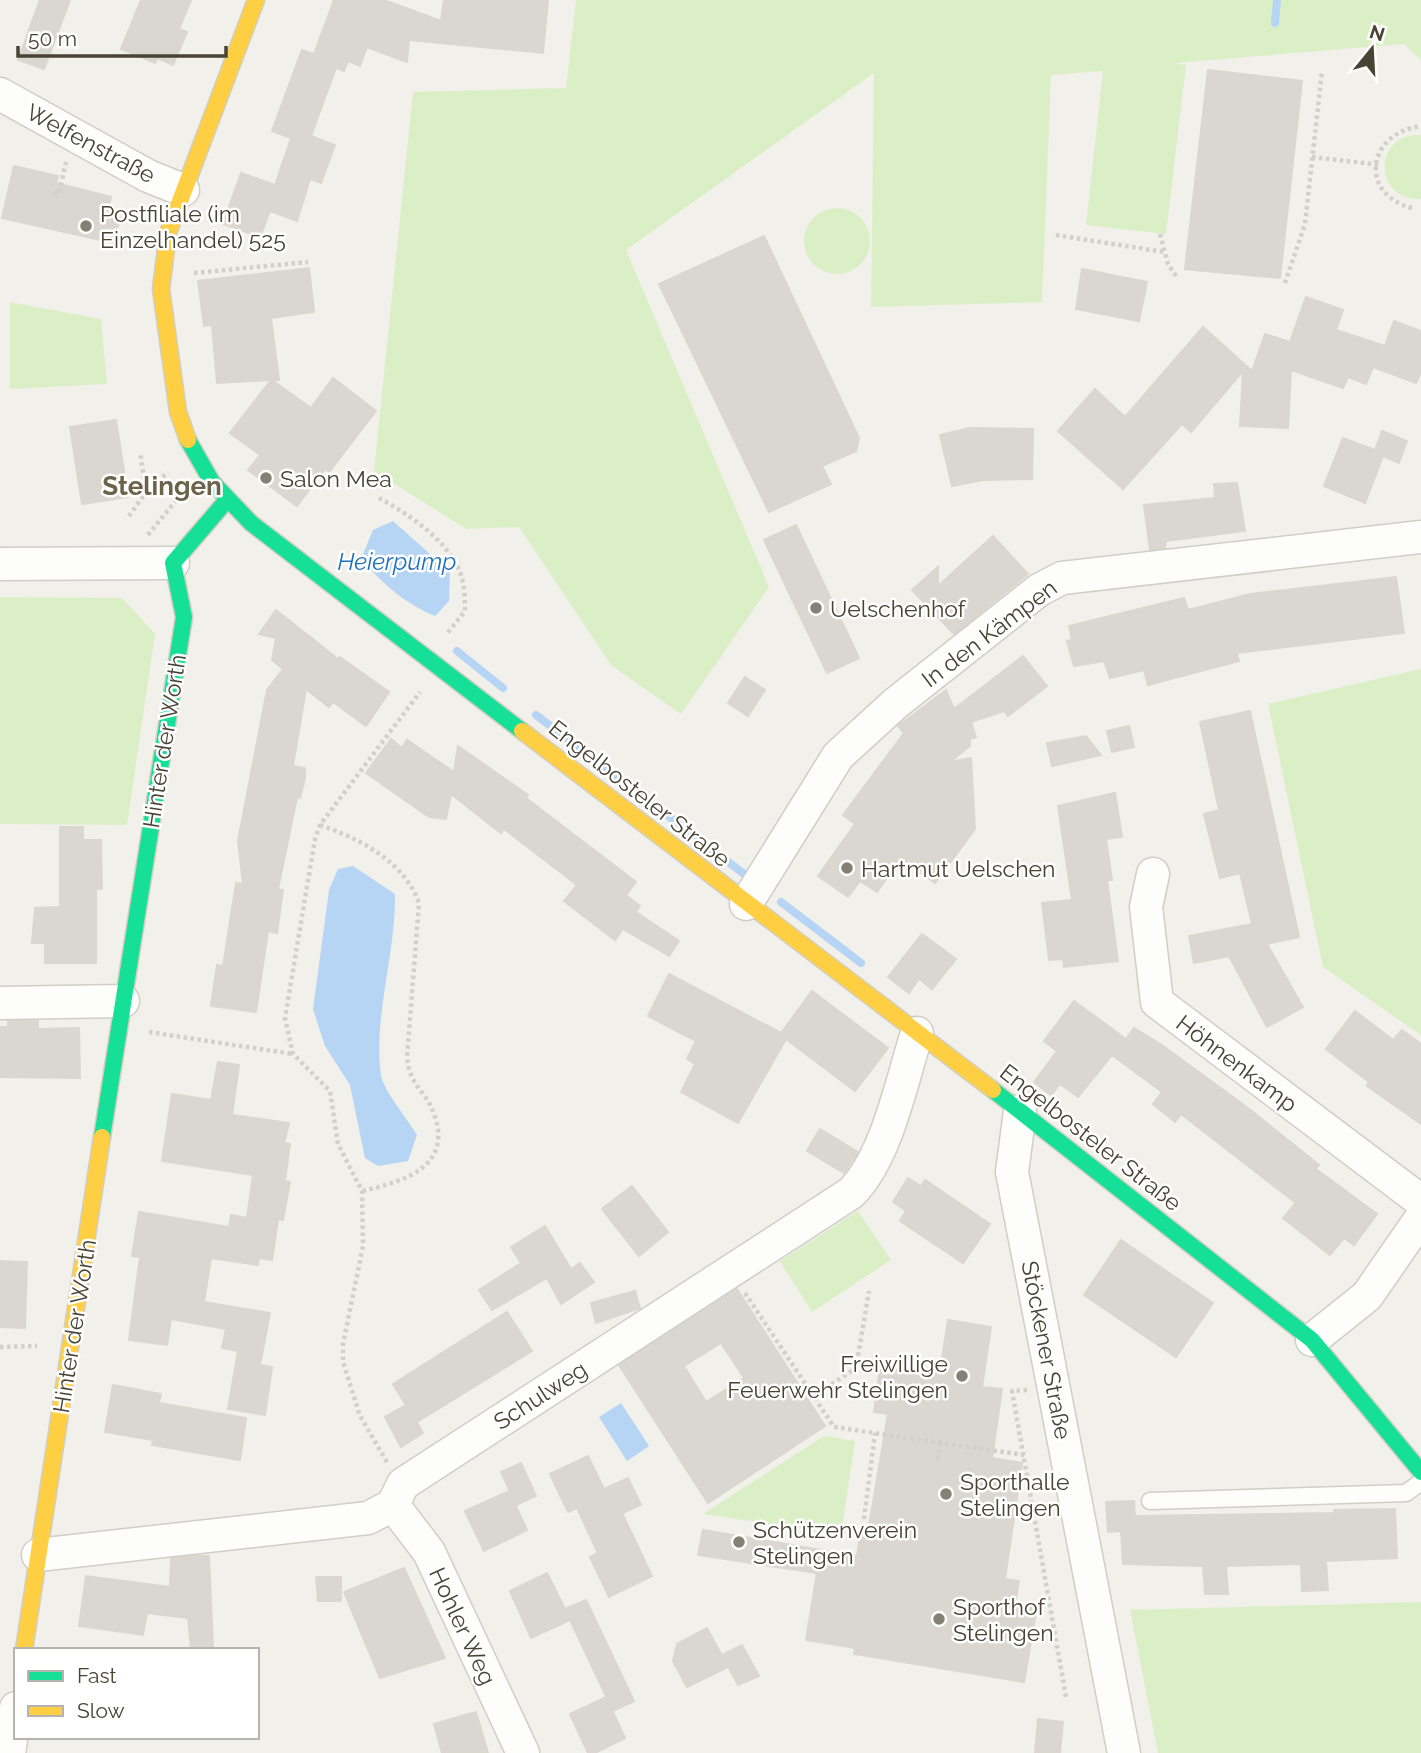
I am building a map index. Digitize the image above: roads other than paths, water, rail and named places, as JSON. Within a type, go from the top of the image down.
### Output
[{"type":"street","name":"Engelbosteler Straße","points":[[256,0],[183,190],[169,233],[162,276],[163,316],[178,412],[200,463],[227,500],[251,523],[1020,1111],[1311,1340],[1421,1472]]},
{"type":"street","name":"Welfenstraße","points":[[0,94],[148,176],[183,190]]},
{"type":"street","points":[[0,564],[127,561],[173,563],[227,500]]},
{"type":"street","name":"In den Kämpen","points":[[746,904],[838,756],[896,703],[1062,578],[1421,537]]},
{"type":"street","name":"Hinter der Worth","points":[[24,1648],[184,617],[173,563]]},
{"type":"street","name":"Höhnenkamp","points":[[1153,874],[1146,907],[1157,1002],[1421,1201]]},
{"type":"street","points":[[0,1003],[121,1014]]},
{"type":"street","name":"Schulweg","points":[[38,1555],[368,1518],[398,1494],[851,1194],[866,1178],[882,1142],[917,1033]]},
{"type":"street","name":"Stöckener Straße","points":[[1020,1111],[1012,1172],[1124,1753]]},
{"type":"street","points":[[1311,1340],[1367,1296],[1421,1218]]},
{"type":"street","name":"Hohler Weg","points":[[398,1494],[429,1552],[523,1753]]},
{"type":"street","points":[[9,1753],[14,1720]]},
{"type":"lane","points":[[1150,1501],[1406,1493],[1421,1482]]},
{"type":"water","name":"Heierpump","points":[[393,521],[450,572],[449,601],[435,616],[414,606],[395,592],[361,559],[373,530]]},
{"type":"water","points":[[353,866],[395,894],[380,1030],[381,1075],[391,1097],[417,1135],[408,1161],[378,1166],[365,1158],[350,1085],[325,1046],[313,1009],[329,890],[338,869]]},
{"type":"water","points":[[621,1403],[649,1446],[627,1461],[599,1417]]},
{"type":"waterway","points":[[1275,23],[1277,0]]},
{"type":"waterway","points":[[457,651],[503,688]]},
{"type":"waterway","points":[[536,715],[744,874]]},
{"type":"waterway","points":[[781,902],[861,963]]},
{"type":"place","name":"Postfiliale (im Einzelhandel) 525","points":[[86,226]]},
{"type":"place","name":"Salon Mea","points":[[266,478]]},
{"type":"place","name":"Uelschenhof","points":[[816,608]]},
{"type":"place","name":"Hartmut Uelschen","points":[[847,868]]},
{"type":"place","name":"Freiwillige Feuerwehr Stelingen","points":[[962,1376]]},
{"type":"place","name":"Sporthalle Stelingen","points":[[946,1494]]},
{"type":"place","name":"Schützenverein Stelingen","points":[[739,1542]]},
{"type":"place","name":"Sporthof Stelingen","points":[[939,1619]]},
{"type":"district","name":"Stelingen","points":[[162,486]]}]
